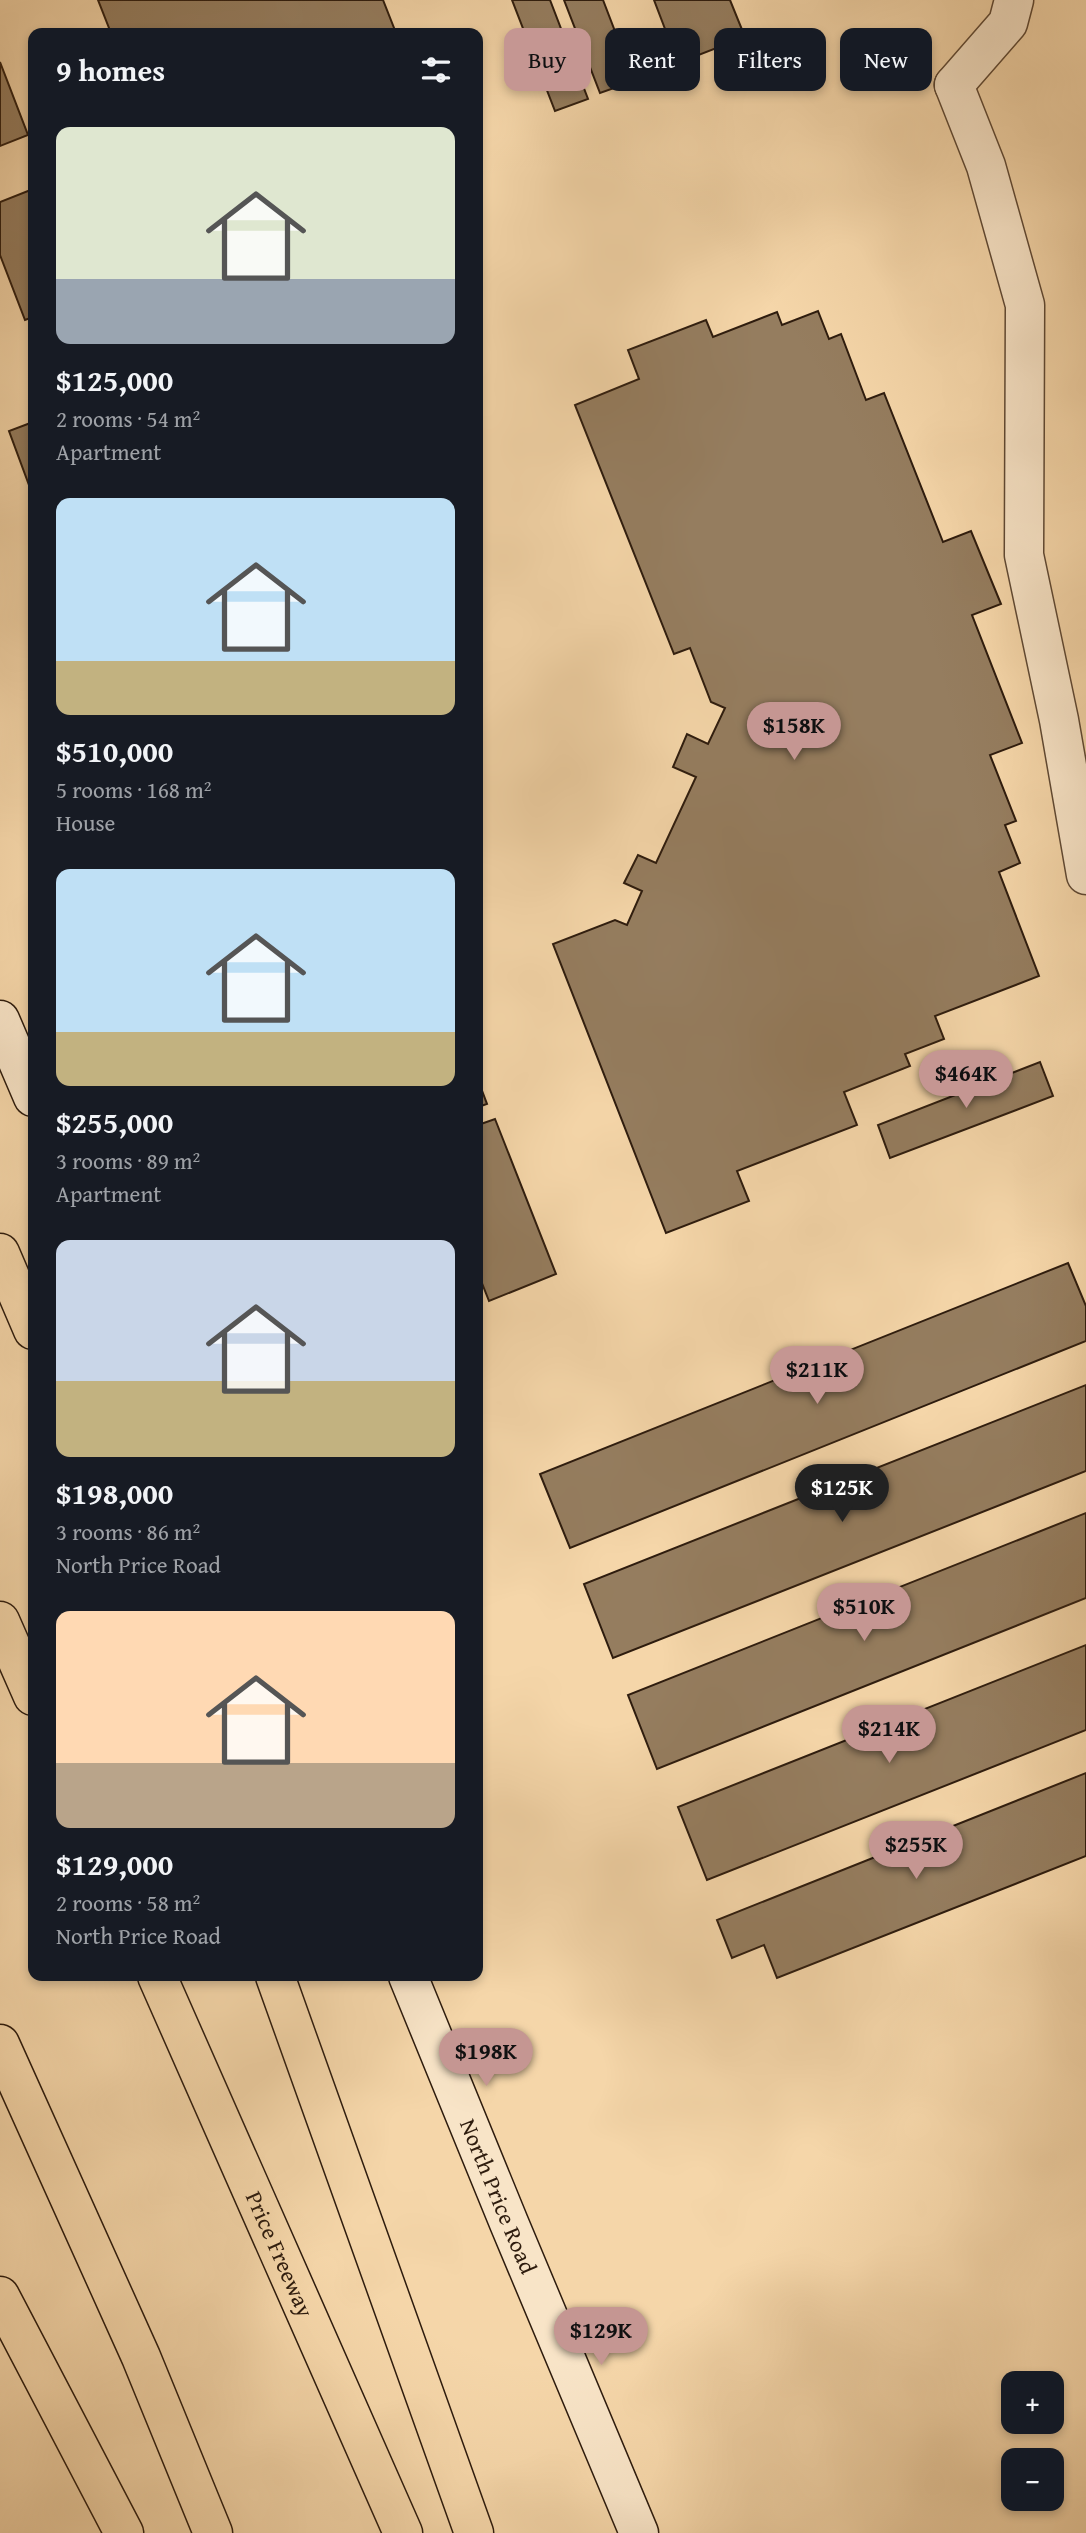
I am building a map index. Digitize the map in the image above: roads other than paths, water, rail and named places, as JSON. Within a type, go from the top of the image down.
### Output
[{"type":"highway","points":[[0,1253],[28,1318]]},
{"type":"highway","points":[[0,1621],[28,1685]]},
{"type":"highway","name":"Price Freeway","points":[[159,1981],[403,2533]]},
{"type":"highway","points":[[277,1981],[474,2533]]},
{"type":"highway","points":[[0,2044],[141,2357],[213,2533]]},
{"type":"highway","points":[[0,2296],[124,2533]]},
{"type":"street","points":[[1014,0],[1008,23],[954,85],[986,166],[1026,305],[1024,555],[1059,720],[1086,874]]},
{"type":"street","points":[[0,1020],[28,1085]]},
{"type":"street","name":"North Price Road","points":[[410,1981],[639,2533]]}]
